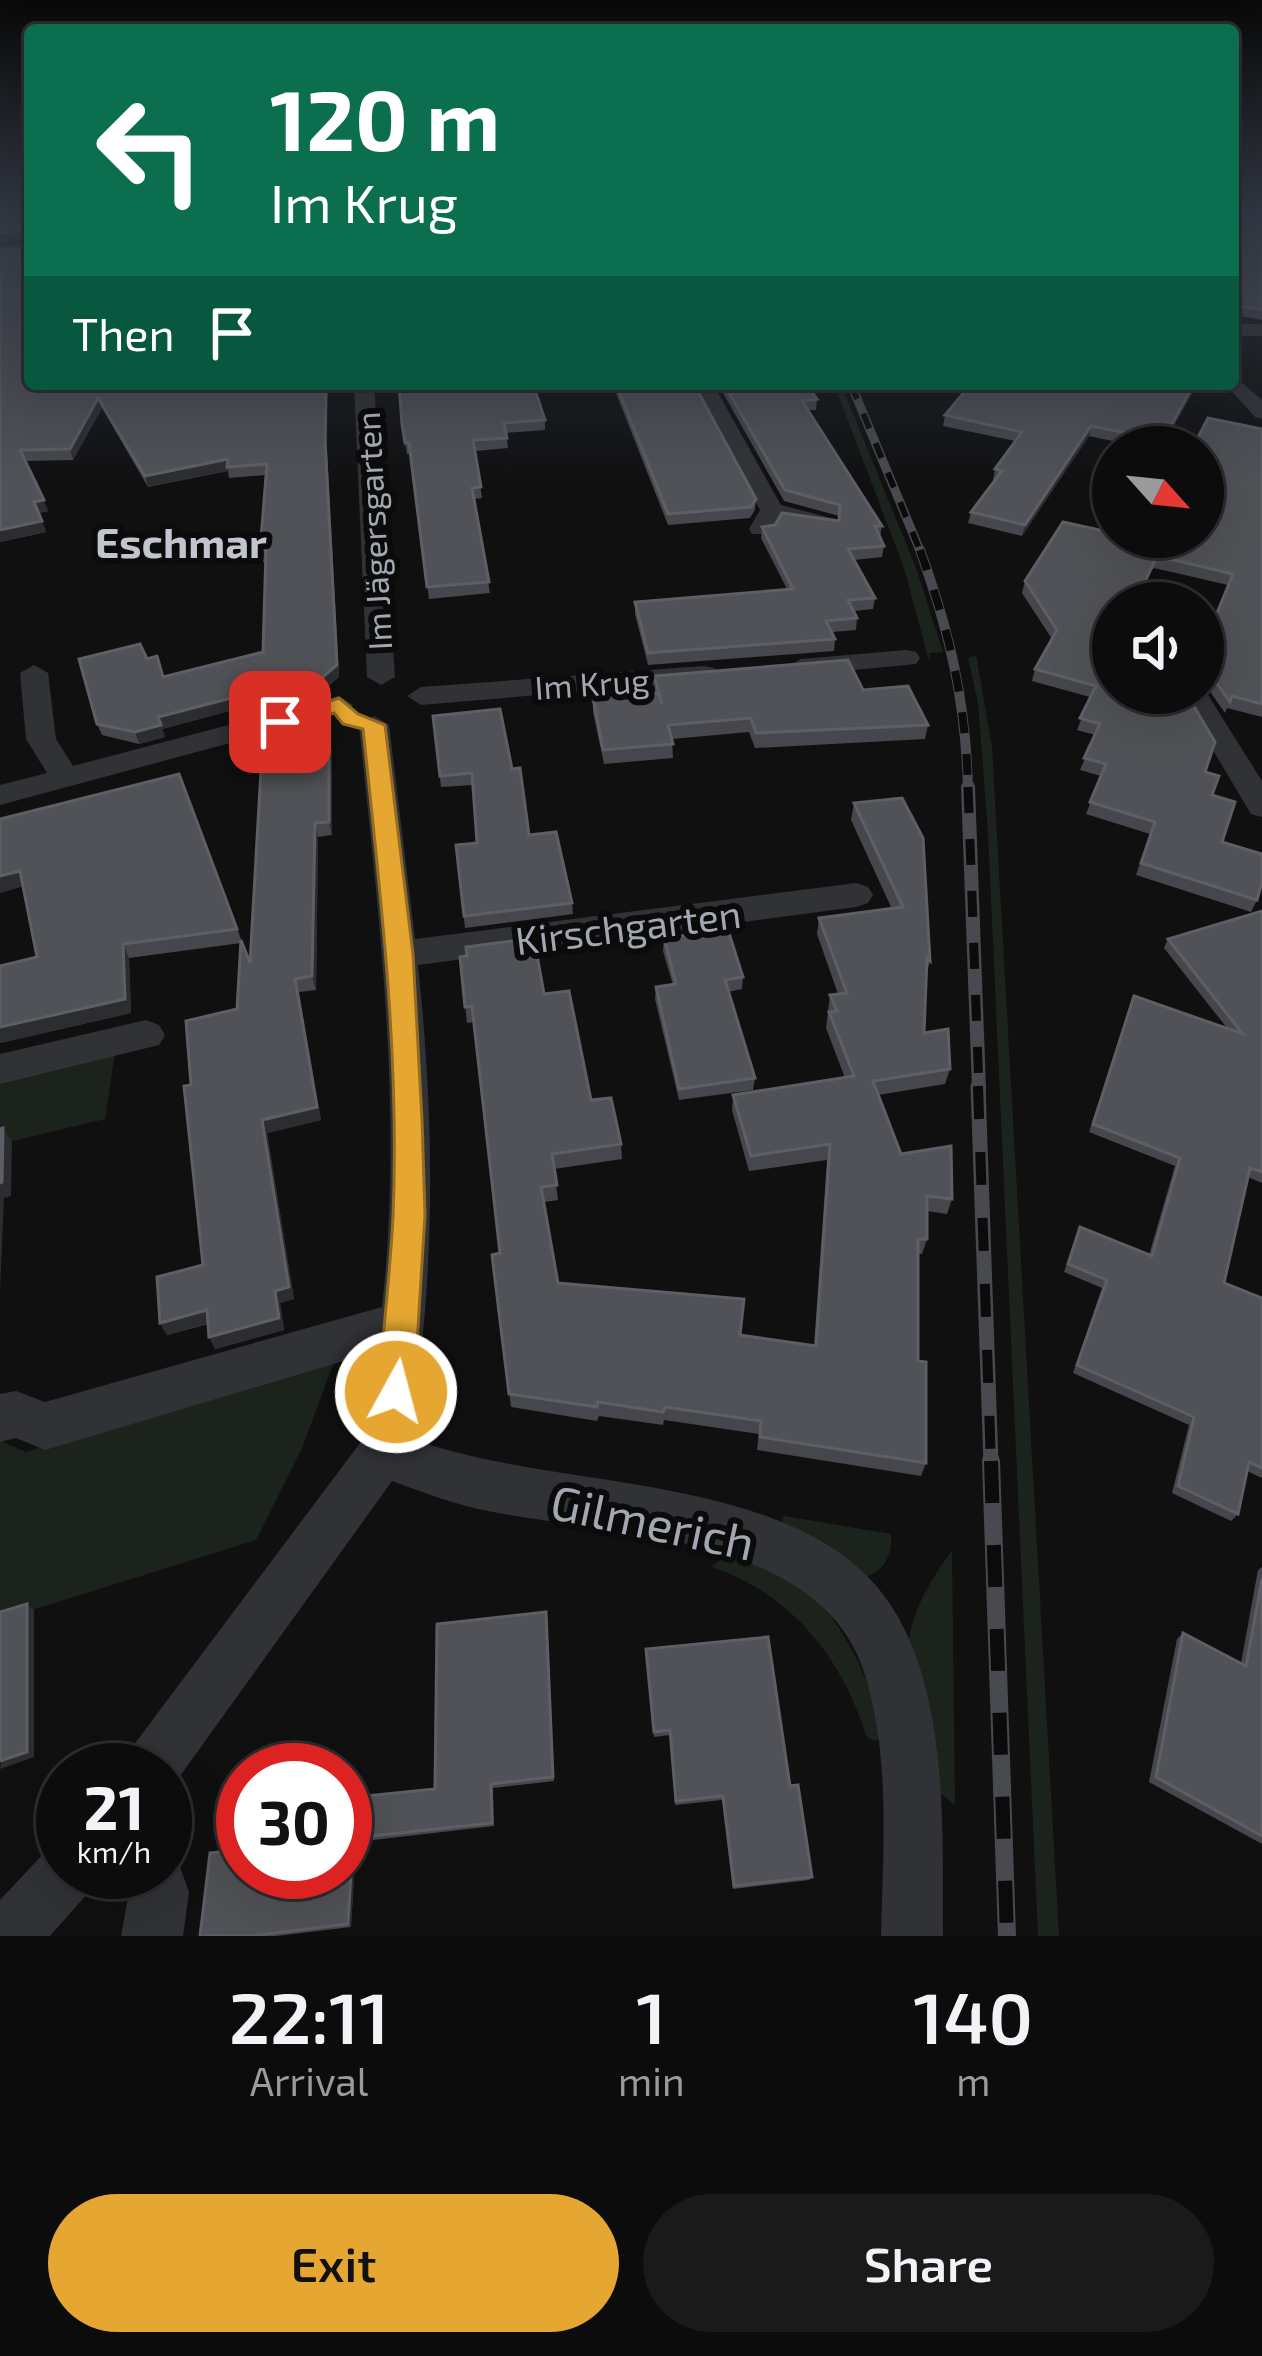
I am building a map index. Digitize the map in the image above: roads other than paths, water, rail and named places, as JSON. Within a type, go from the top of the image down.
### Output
[{"type":"street","points":[[1239,388],[1262,413]]},
{"type":"street","name":"Im Jägersgarten","points":[[364,390],[381,677]]},
{"type":"street","points":[[706,390],[766,519],[827,524]]},
{"type":"street","points":[[768,669],[907,658]]},
{"type":"street","name":"Im Krug","points":[[421,696],[722,673]]},
{"type":"street","points":[[34,674],[41,739],[65,776]]},
{"type":"street","points":[[0,794],[339,705],[352,686],[381,677],[410,682],[421,696],[407,716],[374,725],[350,719],[339,705]]},
{"type":"street","points":[[1206,714],[1262,807]]},
{"type":"street","points":[[170,1743],[382,1453],[396,1392],[409,1215],[400,954],[374,725]]},
{"type":"street","name":"Kirschgarten","points":[[400,954],[856,896]]},
{"type":"street","points":[[0,1070],[146,1035]]},
{"type":"street","points":[[0,1418],[16,1414],[45,1426],[404,1322]]},
{"type":"street","name":"Gilmerich","points":[[382,1453],[482,1485],[739,1531],[798,1558],[842,1589],[867,1615],[893,1675],[911,1784],[912,1936]]},
{"type":"street","points":[[9,1936],[43,1899]]},
{"type":"street","points":[[152,1936],[158,1899]]},
{"type":"railway","points":[[853,390],[921,553]]},
{"type":"railway","points":[[921,553],[954,668],[968,790]]},
{"type":"railway","points":[[968,787],[979,1089]]},
{"type":"railway","points":[[978,1086],[991,1464]]},
{"type":"railway","points":[[991,1461],[1007,1936]]},
{"type":"district","name":"Eschmar","points":[[181,541]]}]
